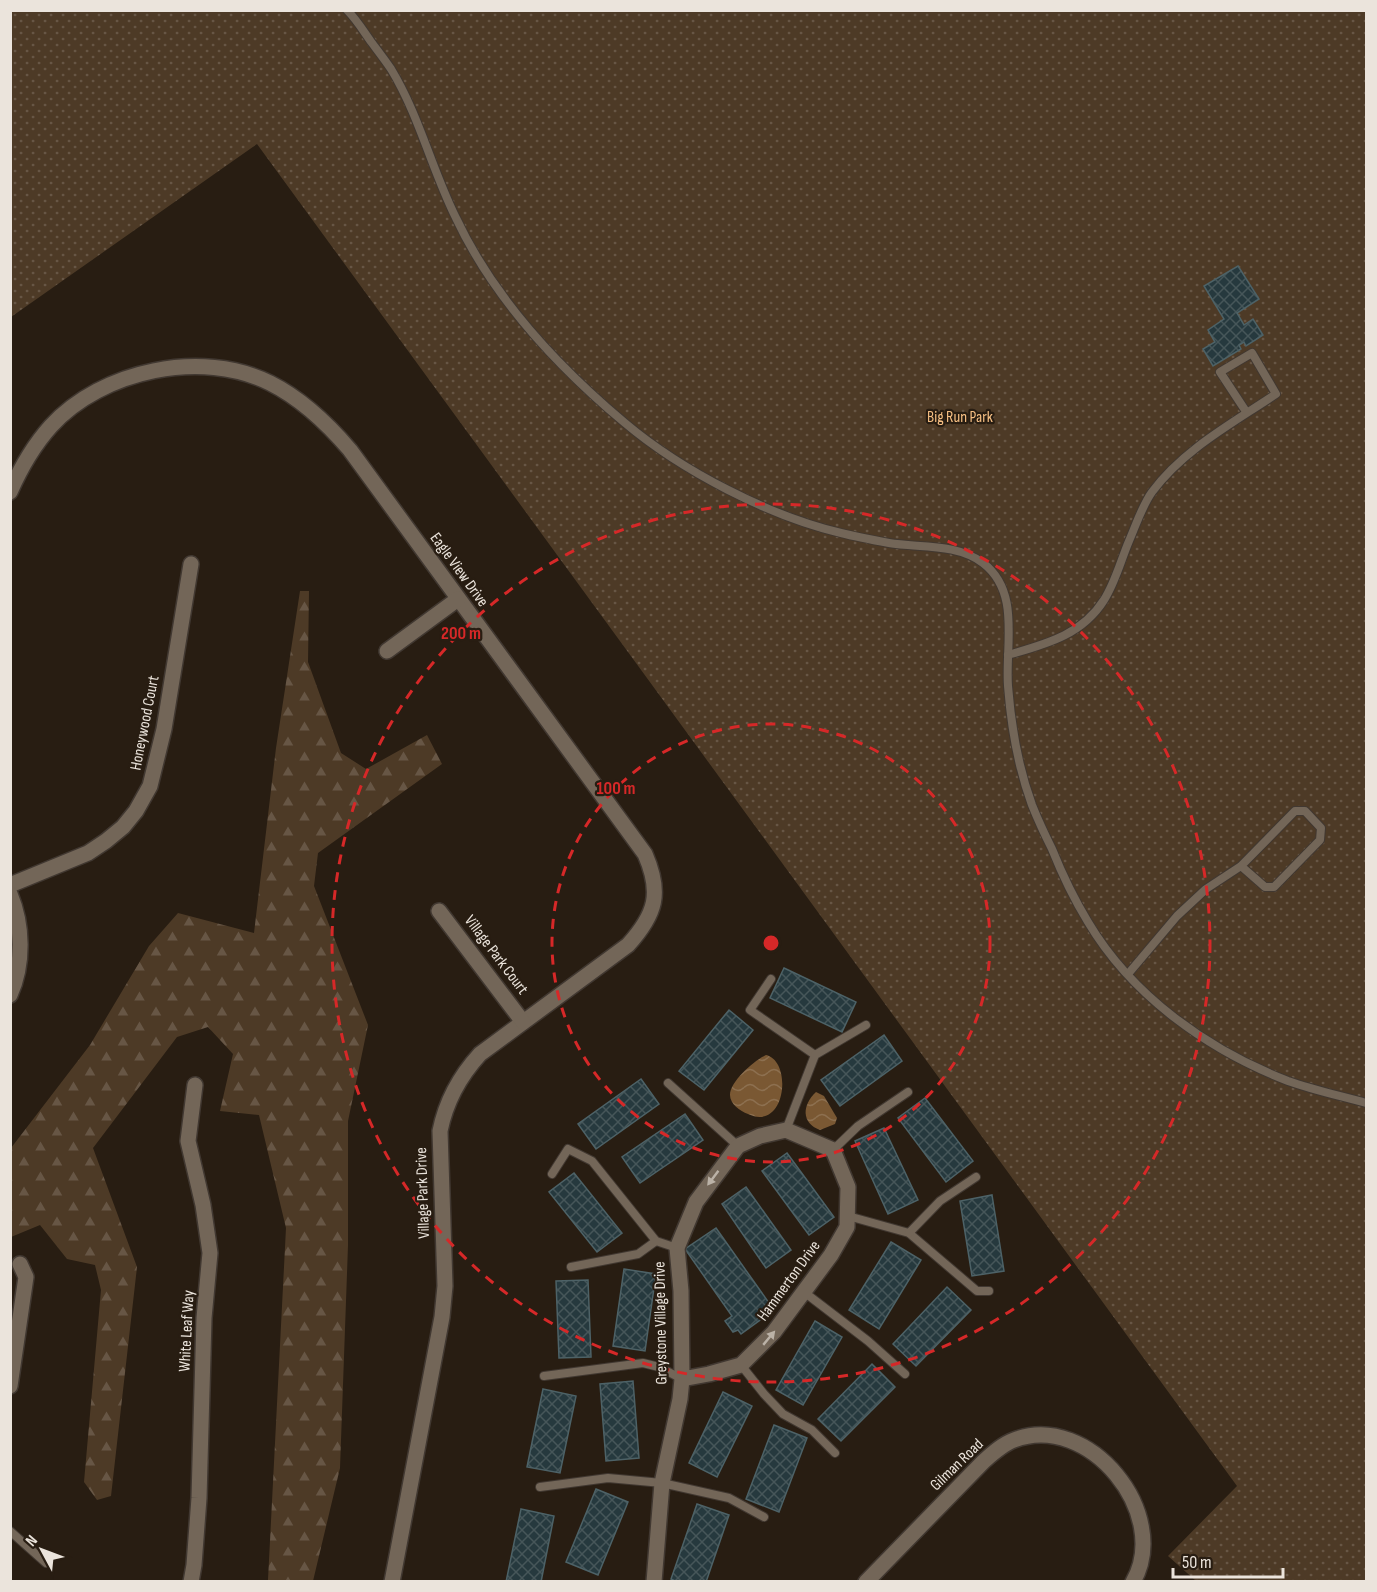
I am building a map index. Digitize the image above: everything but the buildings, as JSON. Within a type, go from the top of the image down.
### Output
[{"type":"street","name":"Eagle View Drive","points":[[10,492],[20,468],[53,424],[95,392],[115,383],[160,369],[185,366],[219,367],[268,382],[313,411],[333,429],[350,450],[645,854],[653,873],[655,892]]},
{"type":"street","name":"Honeywood Court","points":[[10,885],[88,853],[123,827],[136,811],[150,786],[164,729],[191,564]]},
{"type":"street","points":[[387,651],[458,599]]},
{"type":"street","name":"Village Park Drive","points":[[392,1581],[442,1317],[444,1286],[440,1140],[444,1111],[452,1092],[467,1068],[480,1054],[628,945],[647,922],[655,892]]},
{"type":"street","points":[[10,894],[21,935],[18,970],[10,995]]},
{"type":"street","name":"Village Park Court","points":[[439,911],[524,1022]]},
{"type":"street","name":"White Leaf Way","points":[[191,1581],[199,1498],[204,1318],[210,1253],[203,1205],[188,1141],[195,1085]]},
{"type":"street","points":[[738,1146],[760,1136],[786,1130],[833,1150]]},
{"type":"street","name":"Greystone Village Drive","points":[[654,1581],[662,1483],[680,1400],[682,1379],[681,1291],[677,1248],[696,1202],[738,1146]]},
{"type":"street","name":"Hammerton Drive","points":[[682,1379],[741,1365],[774,1332],[831,1255],[847,1227],[848,1216],[848,1187],[833,1150]]},
{"type":"street","points":[[10,1386],[26,1277],[20,1264]]},
{"type":"street","name":"Gilman Road","points":[[866,1581],[984,1461],[1014,1440],[1050,1435],[1067,1438],[1084,1445],[1111,1469],[1131,1498],[1142,1523],[1143,1542],[1141,1560],[1133,1581]]},
{"type":"lane","points":[[347,10],[391,70],[413,114],[456,219],[487,274],[528,329],[576,378],[627,424],[675,460],[730,490],[781,513],[835,532],[890,543],[954,550],[983,563],[1000,583],[1009,612],[1008,682],[1015,743],[1031,802],[1065,879],[1089,925],[1153,1001],[1190,1029],[1235,1056],[1289,1081],[1366,1103]]},
{"type":"lane","points":[[1008,655],[1053,642],[1092,616],[1105,598],[1150,494],[1171,468],[1191,451],[1276,394],[1252,353],[1220,372],[1247,413]]},
{"type":"lane","points":[[1128,974],[1176,916],[1206,889],[1241,866],[1295,811],[1305,811],[1321,828],[1320,840],[1274,887],[1265,887],[1241,866]]},
{"type":"lane","points":[[771,979],[750,1010],[815,1055]]},
{"type":"lane","points":[[786,1130],[815,1055],[866,1025]]},
{"type":"lane","points":[[668,1083],[738,1146]]},
{"type":"lane","points":[[833,1150],[858,1126],[908,1092]]},
{"type":"lane","points":[[552,1174],[568,1149],[592,1161],[656,1241],[677,1248]]},
{"type":"lane","points":[[909,1233],[940,1202],[976,1177]]},
{"type":"lane","points":[[848,1216],[909,1233],[977,1291],[989,1291]]},
{"type":"lane","points":[[571,1267],[638,1254],[656,1241]]},
{"type":"lane","points":[[804,1293],[868,1341],[905,1374]]},
{"type":"lane","points":[[544,1376],[643,1363],[659,1367],[682,1379]]},
{"type":"lane","points":[[741,1365],[783,1414],[812,1430],[835,1453]]},
{"type":"lane","points":[[540,1487],[608,1478],[662,1483],[729,1498],[764,1517]]},
{"type":"lane","points":[[10,1531],[46,1563]]},
{"type":"green space","name":"Big Run Park","points":[[11,11],[1366,11],[1366,1581],[1196,1581],[1168,1556],[1237,1486],[257,144],[11,317]]},
{"type":"green space","points":[[300,591],[309,591],[308,662],[341,753],[366,769],[427,735],[442,764],[318,853],[314,886],[368,1025],[348,1121],[348,1245],[340,1468],[313,1581],[271,1582],[268,1580],[286,1228],[259,1115],[220,1111],[233,1054],[208,1027],[177,1037],[93,1148],[137,1267],[111,1496],[97,1500],[84,1482],[101,1290],[95,1265],[67,1259],[40,1225],[11,1237],[11,1148],[90,1045],[149,946],[178,913],[254,933],[276,748]]},
{"type":"water","points":[[766,1055],[775,1060],[780,1069],[781,1094],[778,1105],[771,1113],[761,1117],[739,1109],[730,1095],[738,1078]]},
{"type":"water","points":[[816,1092],[824,1096],[837,1118],[835,1124],[820,1130],[809,1123],[806,1113],[808,1102]]}]
